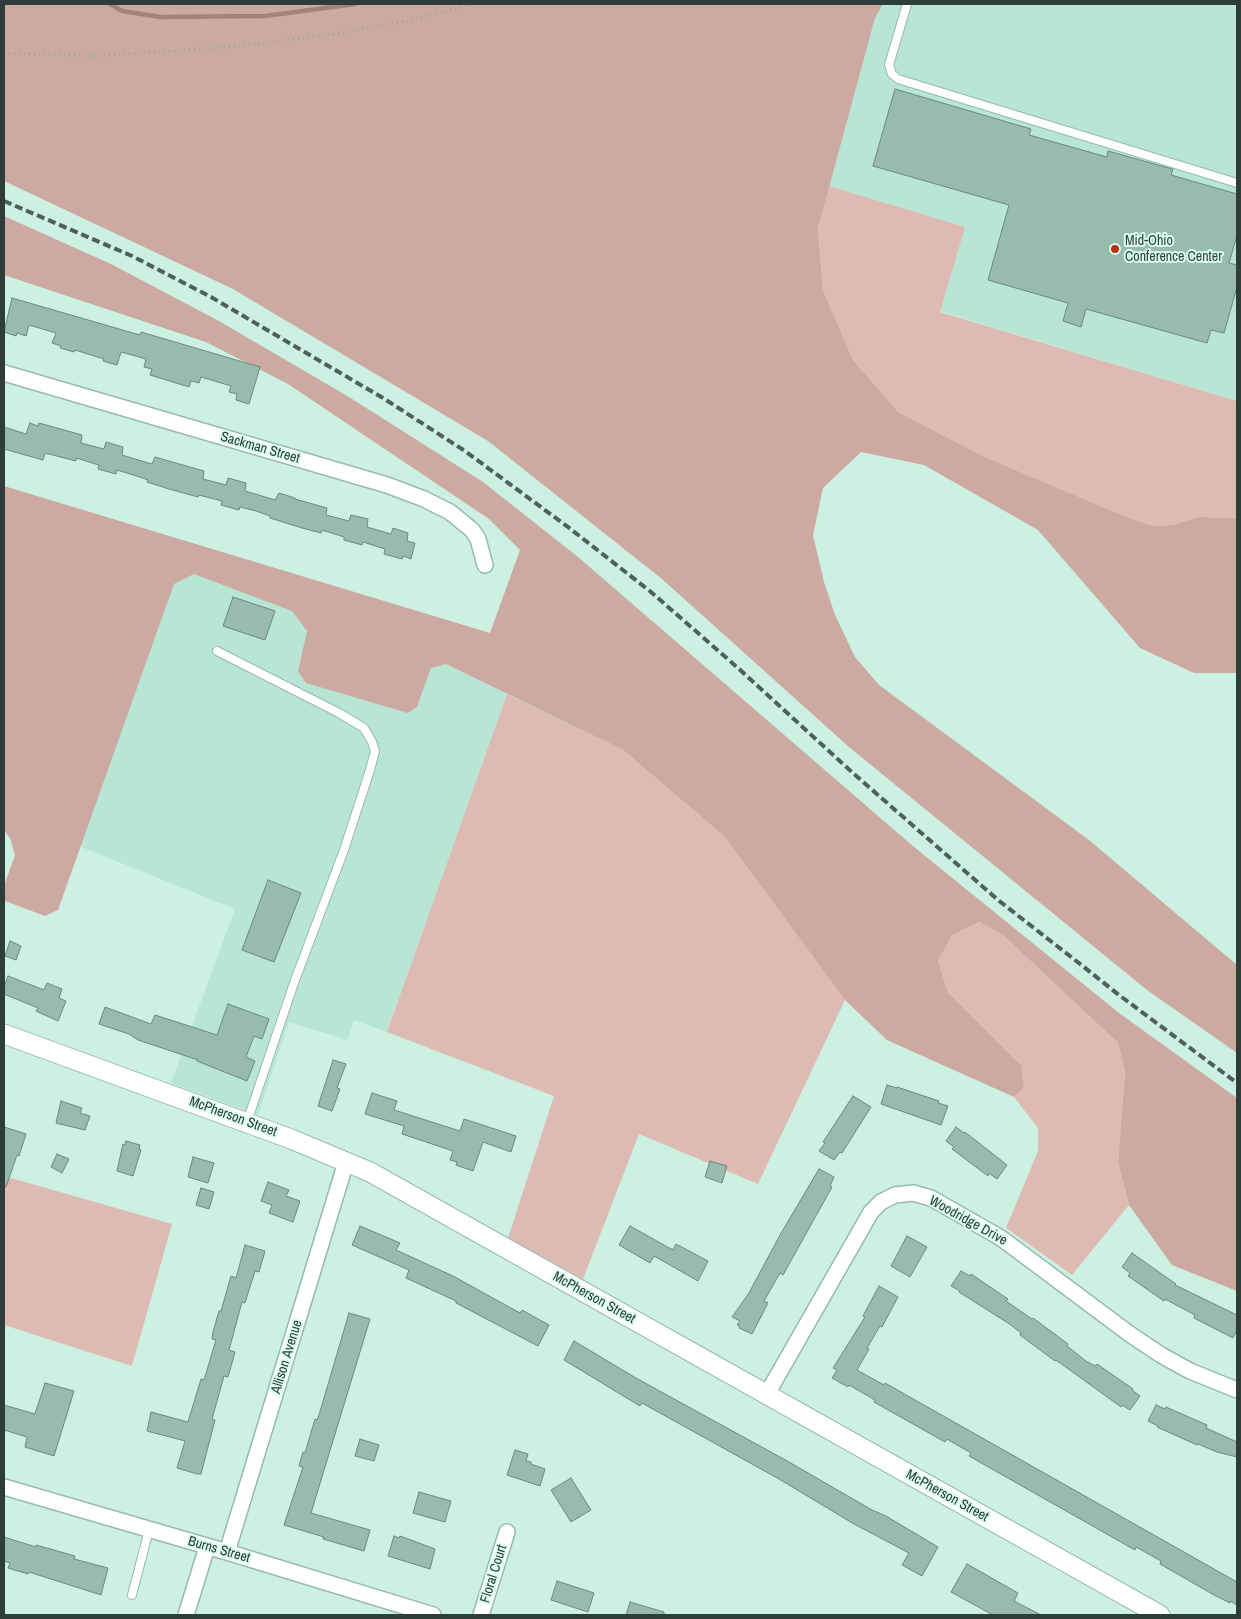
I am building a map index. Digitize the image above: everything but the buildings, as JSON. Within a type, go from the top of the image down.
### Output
[{"type":"street","name":"Sackman Street","points":[[4,372],[378,482],[424,498],[450,512],[472,530],[478,539],[485,565]]},
{"type":"street","name":"McPherson Street","points":[[4,1034],[247,1122],[346,1162],[392,1184],[1160,1615]]},
{"type":"street","name":"Allison Avenue","points":[[227,1552],[346,1162]]},
{"type":"street","name":"Woodridge Drive","points":[[767,1394],[871,1212],[881,1202],[895,1195],[913,1193],[931,1198],[1001,1238],[1131,1335],[1161,1355],[1190,1371],[1237,1390]]},
{"type":"street","name":"Burns Street","points":[[4,1487],[433,1615]]},
{"type":"street","name":"Floral Court","points":[[481,1615],[507,1532]]},
{"type":"street","points":[[186,1615],[207,1547]]},
{"type":"lane","points":[[907,4],[889,65],[892,74],[898,79],[1237,183]]},
{"type":"lane","points":[[217,651],[339,713],[364,728],[375,752],[344,850],[294,983],[247,1122]]},
{"type":"lane","points":[[132,1595],[149,1530]]},
{"type":"path","points":[[4,53],[97,56],[242,46],[334,34],[407,21],[473,4]]},
{"type":"shaded area","points":[[4,4],[883,4],[875,18],[818,228],[823,290],[853,360],[898,412],[985,457],[1124,516],[1153,526],[1172,525],[1199,517],[1237,518],[1237,673],[1194,673],[1140,648],[1038,530],[924,465],[861,452],[823,488],[813,535],[824,582],[835,615],[855,657],[879,685],[1089,840],[1237,965],[1237,1053],[1147,990],[849,747],[662,579],[488,441],[233,289],[4,181]]},
{"type":"shaded area","points":[[883,4],[1237,4],[1237,401],[940,311],[964,227],[829,186],[875,18]]},
{"type":"shaded area","points":[[829,186],[965,227],[940,312],[1237,401],[1237,518],[1199,517],[1172,525],[1153,526],[1124,516],[985,457],[898,412],[853,360],[823,290],[818,228]]},
{"type":"shaded area","points":[[4,216],[111,264],[219,321],[349,397],[483,482],[578,557],[914,847],[1119,1013],[1237,1098],[1237,1291],[1172,1265],[1129,1205],[1118,1162],[1125,1072],[1118,1043],[1004,936],[980,922],[952,935],[938,961],[948,992],[1021,1065],[1024,1088],[1014,1097],[887,1040],[845,1000],[724,836],[623,750],[446,664],[431,668],[417,707],[408,713],[306,683],[298,671],[307,631],[292,611],[194,574],[174,584],[58,910],[45,916],[5,901],[4,886],[15,855],[10,838],[4,830],[4,486],[490,633],[520,550],[489,519],[288,384],[206,342],[4,275]]},
{"type":"shaded area","points":[[194,574],[292,610],[307,631],[298,671],[417,707],[431,668],[446,664],[507,694],[387,1032],[354,1020],[347,1040],[289,1022],[258,1115],[171,1083],[235,909],[79,846],[174,584]]},
{"type":"shaded area","points":[[507,694],[623,750],[724,836],[845,1000],[758,1184],[639,1134],[583,1279],[508,1238],[554,1096],[387,1032]]},
{"type":"shaded area","points":[[981,922],[1004,936],[1118,1043],[1125,1072],[1118,1162],[1129,1205],[1072,1275],[1006,1228],[1038,1151],[1038,1128],[1014,1097],[1024,1088],[1021,1065],[948,992],[938,961],[952,935]]},
{"type":"shaded area","points":[[4,1176],[172,1224],[132,1366],[4,1325]]},
{"type":"waterway","points":[[110,4],[122,11],[160,17],[265,16],[355,4]]},
{"type":"railway","points":[[4,201],[132,256],[211,297],[383,398],[465,451],[568,527],[651,592],[998,900],[1119,995],[1237,1083]]},
{"type":"place","name":"Mid-Ohio Conference Center","points":[[1115,249]]}]
